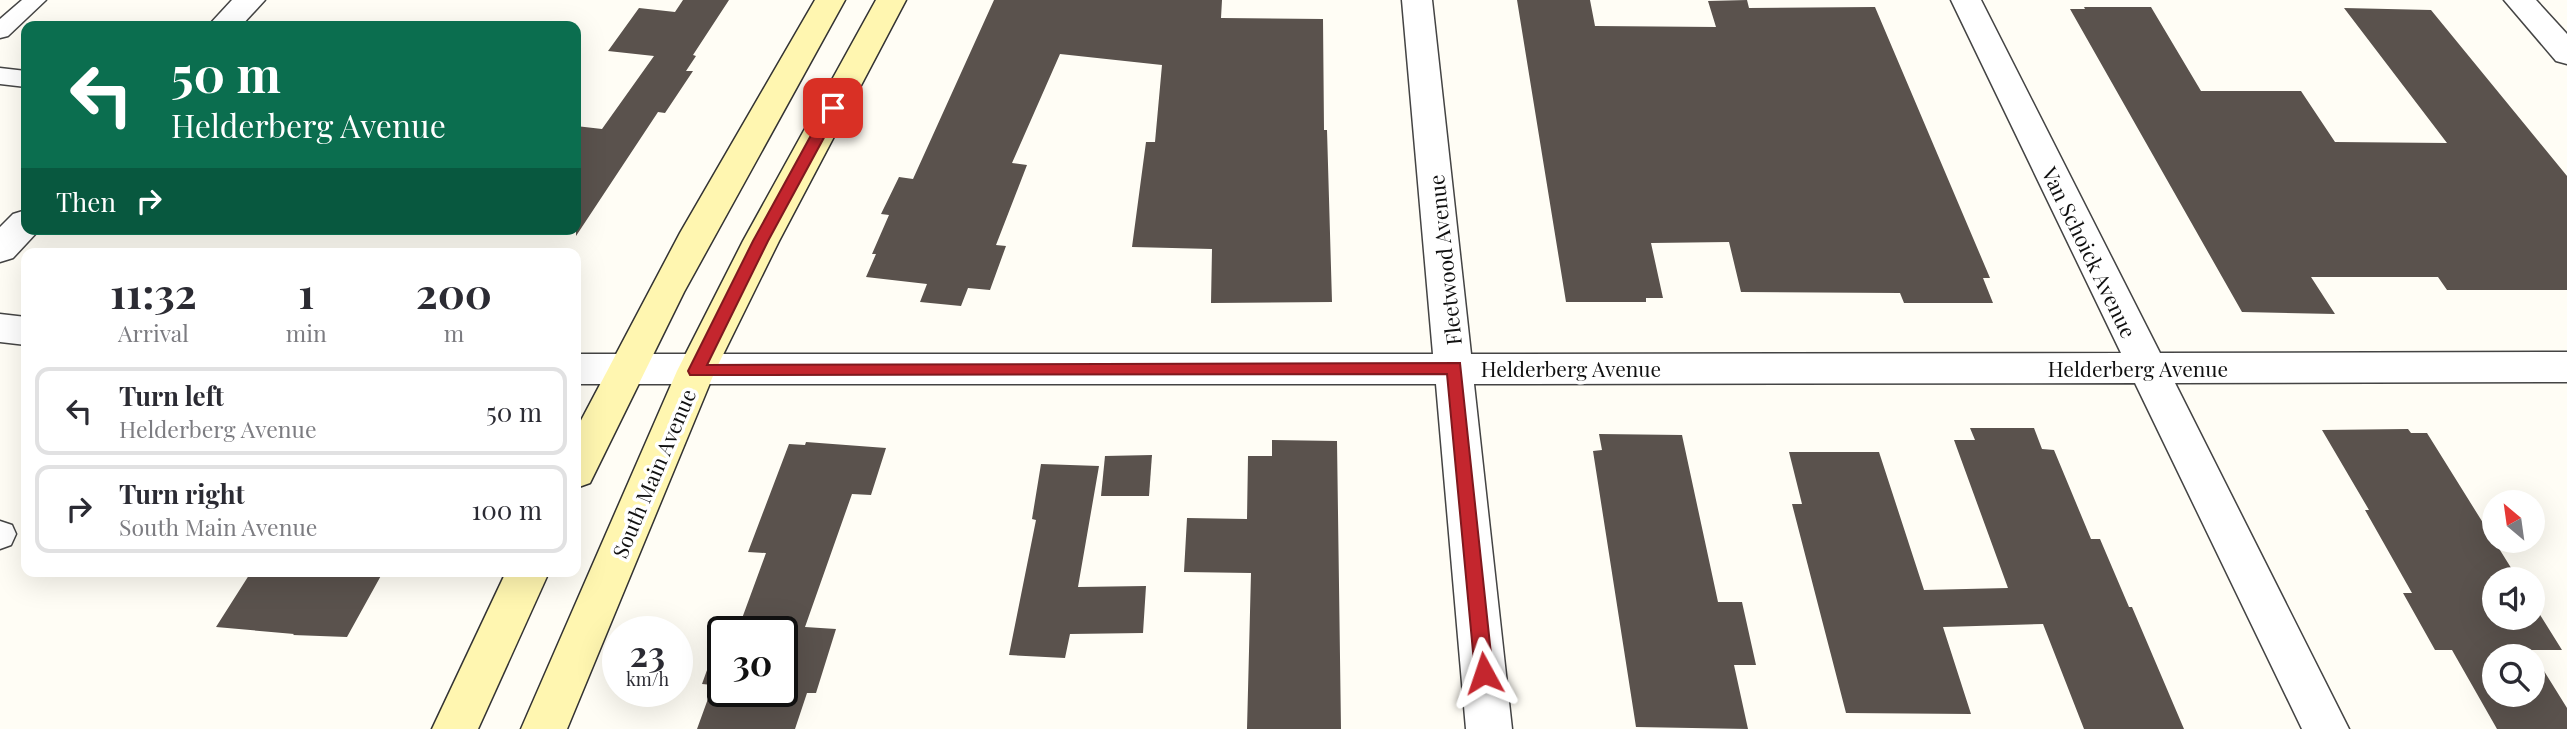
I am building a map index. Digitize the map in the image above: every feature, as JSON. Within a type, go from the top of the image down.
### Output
[{"type":"street","points":[[228,21],[250,0]]},
{"type":"street","points":[[581,460],[623,370],[693,238],[830,0]]},
{"type":"street","name":"South Main Avenue","points":[[544,729],[696,371],[761,241],[891,0]]},
{"type":"street","name":"Fleetwood Avenue","points":[[1417,0],[1489,729]]},
{"type":"street","name":"Van Schoick Avenue","points":[[1966,0],[2326,729]]},
{"type":"street","points":[[2519,0],[2567,54]]},
{"type":"street","points":[[0,249],[21,228]]},
{"type":"street","points":[[0,328],[21,330]]},
{"type":"street","name":"Helderberg Avenue","points":[[581,369],[2567,367]]},
{"type":"street","points":[[455,729],[526,577]]},
{"type":"lane","points":[[0,31],[35,0]]},
{"type":"lane","points":[[0,76],[21,78]]},
{"type":"building","points":[[683,0],[729,0],[693,55],[696,56],[686,71],[693,71],[665,113],[658,112],[581,228],[581,127],[602,129],[654,56],[608,51],[639,8],[675,12]]},
{"type":"building","points":[[994,0],[1222,0],[1221,18],[1323,19],[1324,130],[1327,130],[1332,302],[1211,303],[1212,249],[1132,247],[1146,142],[1155,142],[1162,65],[1060,54],[1012,163],[1027,165],[996,245],[1006,246],[990,290],[968,288],[961,306],[920,302],[927,284],[866,277],[876,254],[872,254],[889,215],[881,214],[899,177],[913,179]]},
{"type":"building","points":[[1517,0],[1590,0],[1595,26],[1716,27],[1708,1],[1747,0],[1749,8],[1875,7],[1990,278],[1983,278],[1993,303],[1904,303],[1900,293],[1741,292],[1729,242],[1651,243],[1663,298],[1646,298],[1646,302],[1566,302]]},
{"type":"building","points":[[2084,7],[2151,7],[2201,91],[2301,91],[2335,142],[2447,143],[2344,8],[2431,10],[2567,176],[2567,290],[2447,290],[2438,277],[2311,277],[2335,314],[2242,312],[2070,9],[2085,9]]},
{"type":"building","points":[[1970,428],[2034,428],[2042,449],[2054,450],[2091,539],[2100,539],[2129,607],[2132,607],[2184,729],[2084,729],[2043,624],[1943,627],[1971,714],[1846,713],[1792,504],[1802,504],[1789,452],[1879,452],[1924,590],[2008,588],[1954,440],[1975,440]]},
{"type":"building","points":[[2408,429],[2411,433],[2427,433],[2482,521],[2482,553],[2502,553],[2511,567],[2482,567],[2482,630],[2545,630],[2545,623],[2562,650],[2545,650],[2545,644],[2482,644],[2482,703],[2452,650],[2435,650],[2403,593],[2412,593],[2365,510],[2369,510],[2322,430]]},
{"type":"building","points":[[1599,434],[1682,435],[1718,602],[1742,602],[1756,665],[1734,665],[1748,729],[1636,727],[1593,451],[1602,450]]},
{"type":"building","points":[[1272,440],[1337,441],[1341,729],[1247,729],[1251,573],[1184,572],[1187,518],[1247,519],[1248,456],[1272,456]]},
{"type":"building","points":[[806,442],[886,448],[871,495],[852,494],[805,627],[836,629],[816,693],[807,693],[795,729],[697,729],[707,702],[707,707],[798,707],[798,616],[743,616],[766,553],[748,552],[789,444],[805,445]]},
{"type":"building","points":[[1152,455],[1149,496],[1101,496],[1105,456]]},
{"type":"building","points":[[1041,464],[1099,466],[1078,587],[1146,586],[1143,633],[1070,634],[1065,658],[1009,655],[1036,520],[1032,519]]},
{"type":"building","points":[[248,577],[380,577],[347,637],[293,635],[216,627]]},
{"type":"building","points":[[707,670],[707,684],[702,684]]},
{"type":"building","points":[[2545,673],[2567,708],[2567,729],[2497,729],[2484,707],[2545,707]]},
{"type":"route","points":[[833,108],[761,241],[696,371],[1454,368],[1484,673]]}]
